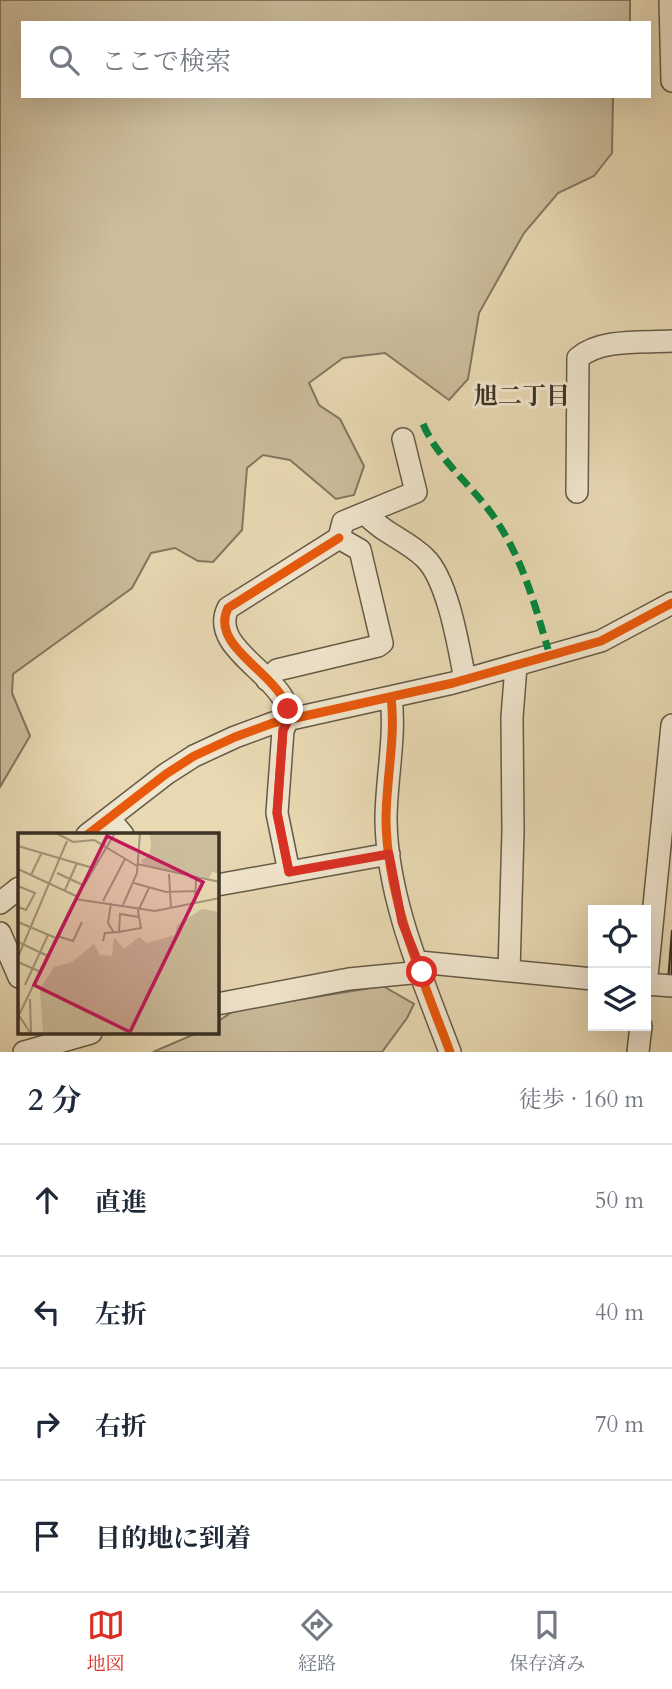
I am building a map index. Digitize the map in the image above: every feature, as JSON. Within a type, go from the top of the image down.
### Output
[{"type":"street","points":[[670,0],[672,82]]},
{"type":"street","points":[[577,492],[579,358],[591,350],[614,344],[672,341]]},
{"type":"street","points":[[289,872],[277,813],[283,730],[289,719],[286,703],[225,635],[223,619],[228,608],[339,538],[343,522],[416,492],[403,439]]},
{"type":"street","points":[[365,513],[396,540],[426,558],[448,600],[465,680]]},
{"type":"street","points":[[267,680],[277,670],[378,646],[382,642],[360,550],[339,538]]},
{"type":"street","points":[[90,833],[194,756],[235,737],[289,719],[465,680],[601,641],[672,603]]},
{"type":"street","points":[[509,971],[513,831],[512,717],[516,666]]},
{"type":"street","points":[[391,697],[386,821],[389,854],[402,922],[421,967],[450,1052]]},
{"type":"street","points":[[648,968],[667,827],[672,725]]},
{"type":"street","points":[[109,818],[121,833]]},
{"type":"street","points":[[219,886],[389,854]]},
{"type":"street","points":[[0,903],[18,889]]},
{"type":"street","points":[[0,933],[18,975]]},
{"type":"street","points":[[219,1004],[421,967],[588,979]]},
{"type":"street","points":[[651,985],[672,986]]},
{"type":"street","points":[[638,1052],[640,1031]]},
{"type":"street","points":[[24,1052],[45,1038],[82,1034]]},
{"type":"shaded area","points":[[0,0],[630,0],[630,21],[21,21],[21,98],[613,98],[612,153],[594,176],[558,193],[524,233],[479,313],[468,379],[449,400],[385,353],[343,358],[309,383],[319,405],[340,419],[364,466],[354,495],[336,499],[290,460],[263,455],[247,468],[242,530],[213,562],[198,561],[175,548],[151,553],[132,588],[13,674],[12,693],[30,736],[0,787]]},
{"type":"shaded area","points":[[383,986],[414,1004],[382,1052],[153,1052],[195,1034],[219,1034],[219,1021],[235,1010]]},
{"type":"building","points":[[672,930],[672,981],[668,981]]},
{"type":"marked path","points":[[423,424],[446,461],[494,517],[513,550],[528,584],[550,656]]},
{"type":"cycle path","points":[[289,872],[277,813],[283,730],[287,713],[283,698],[242,655],[231,640],[225,625],[228,608],[339,538]]},
{"type":"cycle path","points":[[90,833],[166,774],[194,756],[235,737],[273,723],[453,683],[601,641],[672,603]]},
{"type":"cycle path","points":[[391,697],[392,727],[386,805],[388,850],[408,939],[450,1052]]},
{"type":"district","name":"旭二丁目","points":[[522,396]]},
{"type":"route","points":[[288,709],[289,719],[283,730],[277,813],[289,872],[389,854],[402,922],[422,972]]}]
